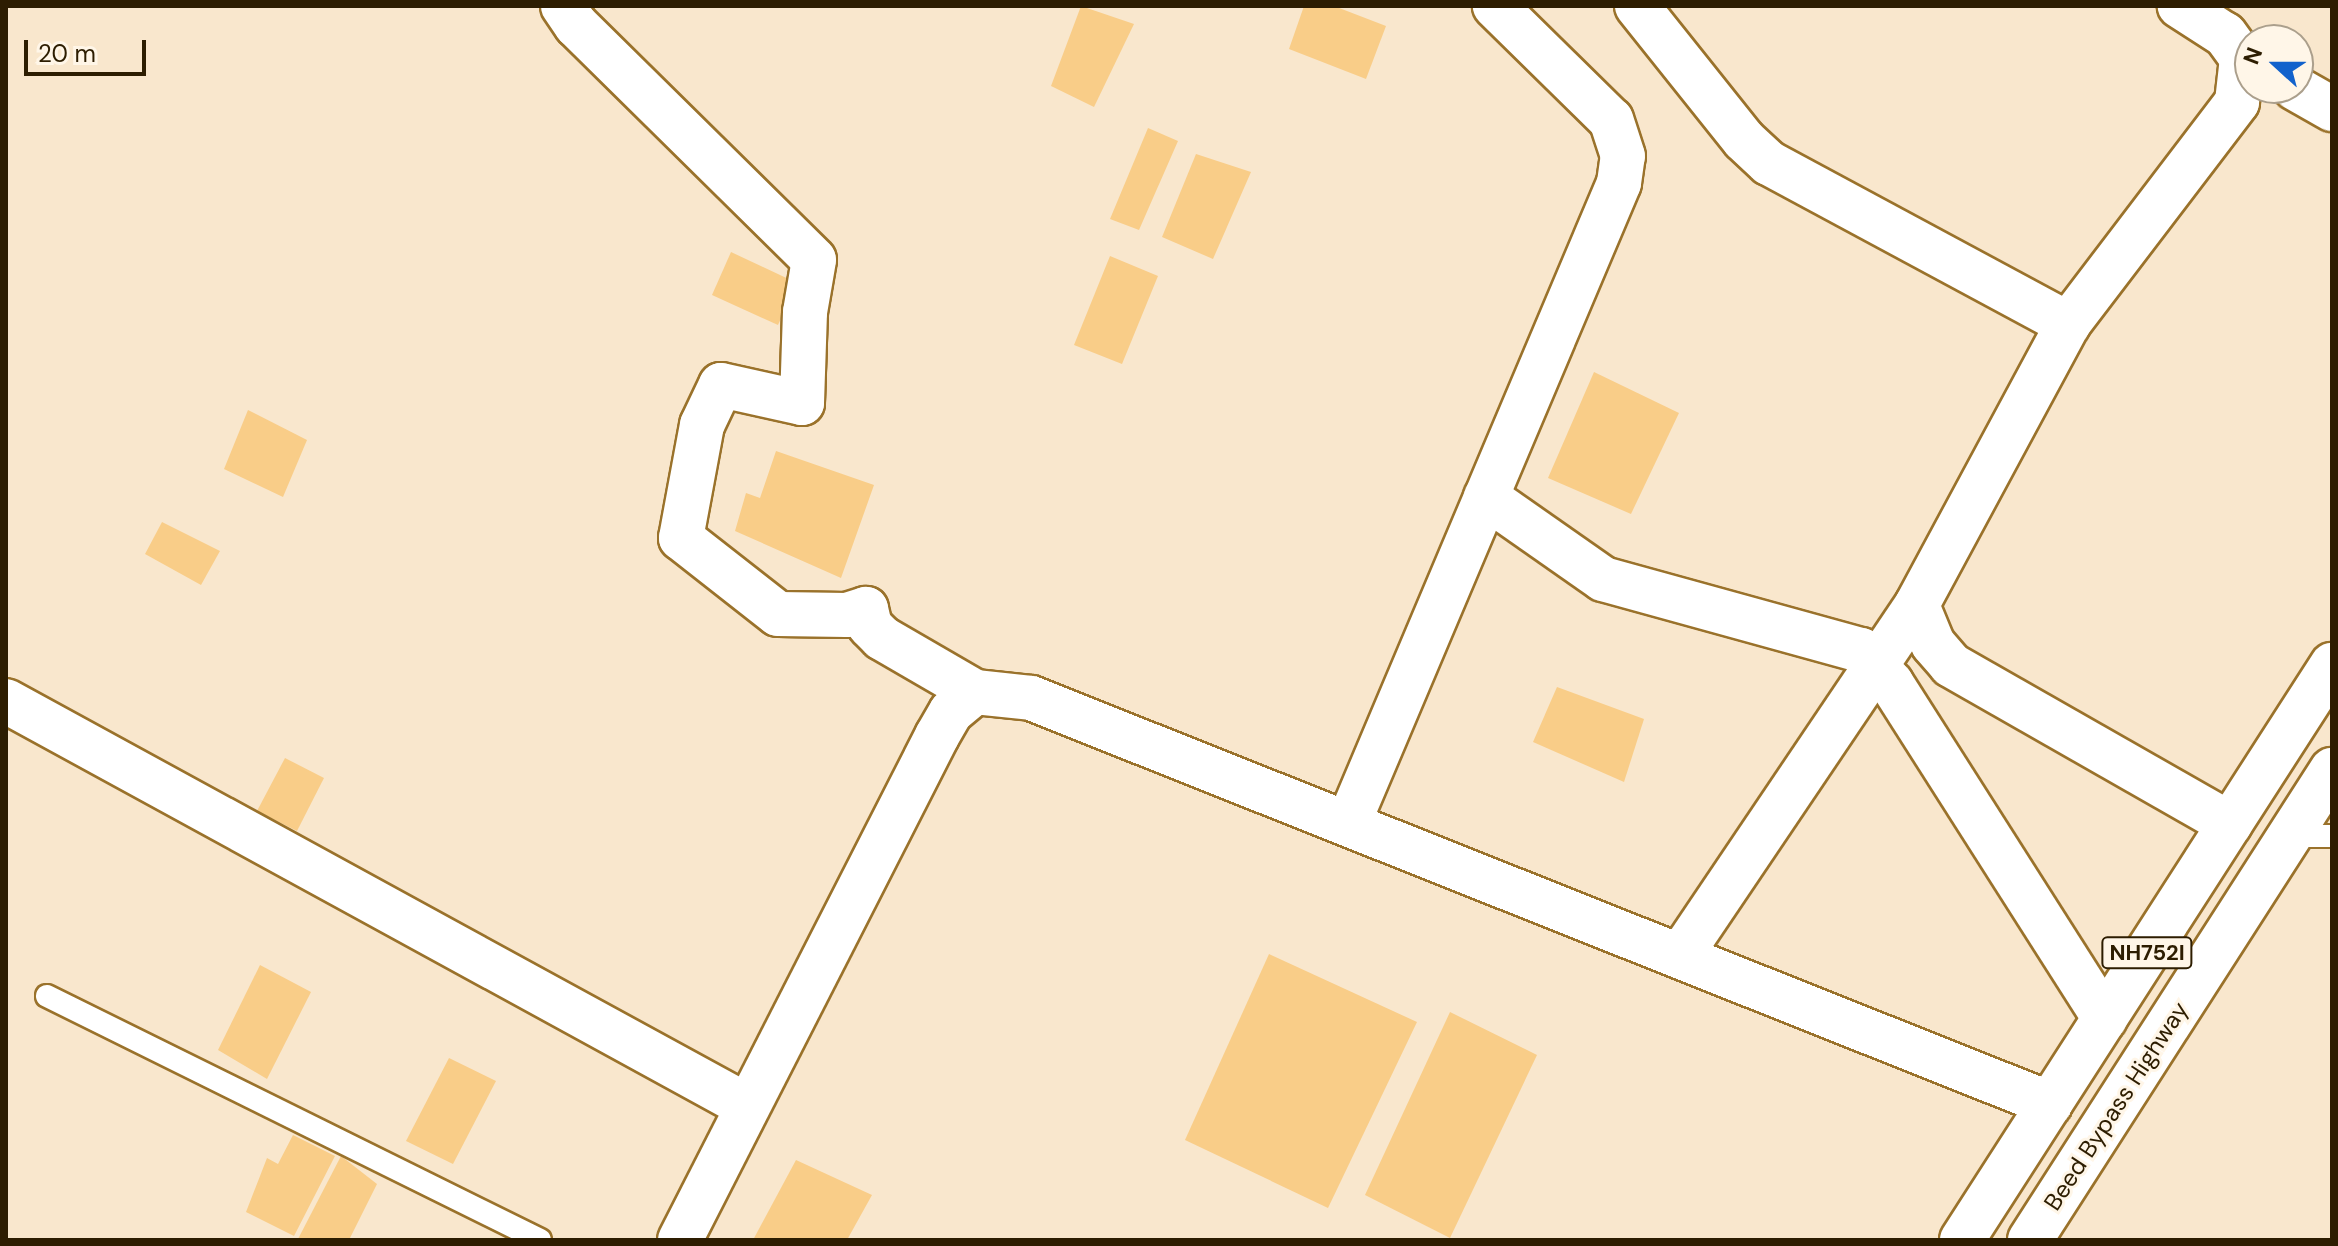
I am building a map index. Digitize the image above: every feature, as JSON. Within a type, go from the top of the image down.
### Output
[{"type":"main road","points":[[563,6],[576,25],[814,260],[805,312],[802,403],[721,385],[702,425],[681,538],[778,614],[847,615],[866,609],[870,626],[882,638],[975,692],[1031,698],[2050,1104]]},
{"type":"main road","points":[[1348,824],[1619,183],[1623,156],[1611,120],[1495,6]]},
{"type":"main road","points":[[1637,6],[1744,140],[1769,163],[2068,324]]},
{"type":"main road","points":[[2180,6],[2225,35],[2234,46]]},
{"type":"main road","points":[[2314,99],[2332,109]]},
{"type":"main road","points":[[1680,956],[1917,605],[2068,324],[2235,104]]},
{"type":"main road","points":[[1486,497],[1603,579],[1843,643],[1877,665],[2105,1019]]},
{"type":"main road","points":[[1917,605],[1933,644],[1951,665],[2230,824]]},
{"type":"main road","name":"NH752I","points":[[1962,1240],[2332,665]]},
{"type":"main road","points":[[680,1240],[745,1105],[937,736],[951,712],[975,692]]},
{"type":"main road","points":[[6,701],[745,1105]]},
{"type":"main road","name":"Beed Bypass Highway","points":[[2030,1240],[2311,836],[2332,770]]},
{"type":"lane","points":[[47,996],[540,1240]]},
{"type":"building","points":[[1081,6],[1134,24],[1094,107],[1051,86]]},
{"type":"building","points":[[1304,6],[1334,6],[1386,26],[1366,79],[1289,49]]},
{"type":"building","points":[[1148,128],[1178,141],[1139,230],[1110,219]]},
{"type":"building","points":[[1196,154],[1251,172],[1213,259],[1162,237]]},
{"type":"building","points":[[731,252],[797,283],[778,325],[712,295]]},
{"type":"building","points":[[1110,256],[1158,276],[1122,364],[1074,345]]},
{"type":"building","points":[[1594,372],[1679,413],[1631,514],[1548,478]]},
{"type":"building","points":[[248,410],[307,440],[283,497],[224,469]]},
{"type":"building","points":[[776,451],[874,485],[841,578],[735,531],[746,493],[760,498]]},
{"type":"building","points":[[162,522],[220,551],[201,585],[145,554]]},
{"type":"building","points":[[1557,687],[1644,719],[1624,782],[1533,742]]},
{"type":"building","points":[[285,758],[324,778],[297,831],[257,811]]},
{"type":"building","points":[[1269,954],[1417,1022],[1328,1208],[1185,1140]]},
{"type":"building","points":[[260,965],[311,992],[267,1079],[218,1050]]},
{"type":"building","points":[[1450,1012],[1537,1055],[1450,1238],[1365,1195]]},
{"type":"building","points":[[449,1058],[496,1081],[453,1164],[406,1141]]},
{"type":"building","points":[[293,1135],[335,1156],[294,1236],[246,1212],[267,1158],[278,1164]]},
{"type":"building","points":[[341,1156],[377,1184],[349,1240],[298,1239]]},
{"type":"building","points":[[796,1160],[872,1195],[847,1240],[753,1240]]}]
